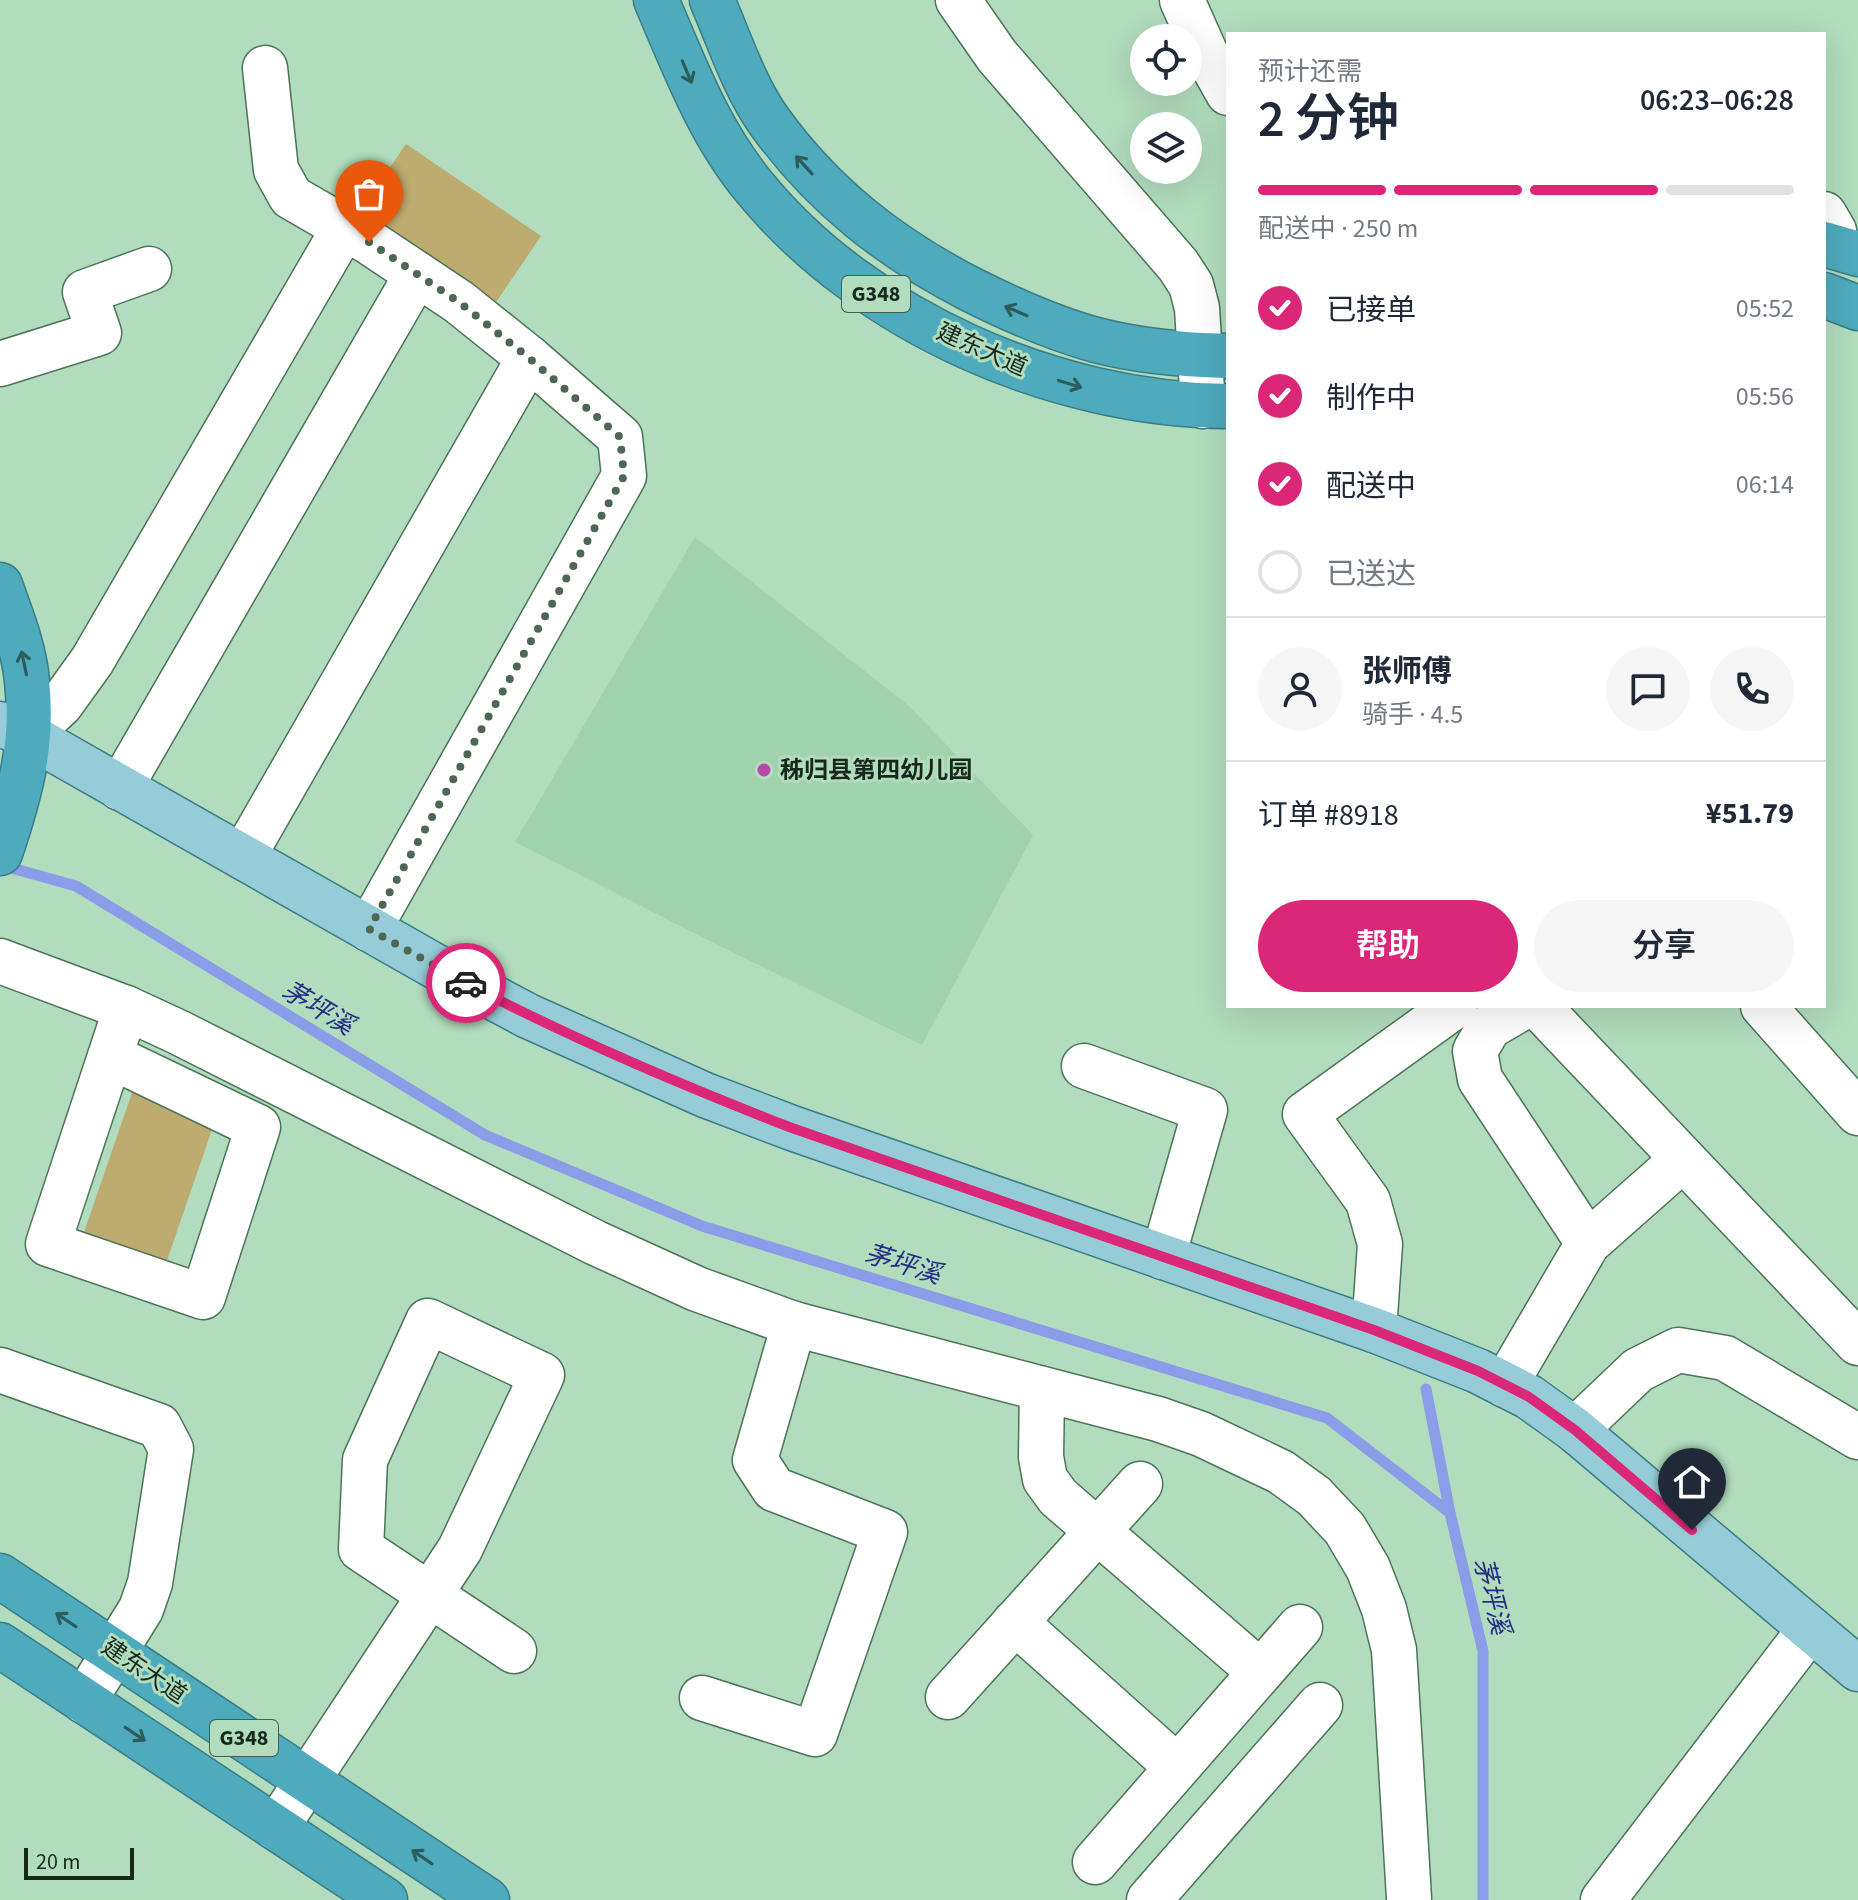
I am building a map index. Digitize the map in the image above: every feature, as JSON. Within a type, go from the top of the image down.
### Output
[{"type":"highway","name":"建东大道","points":[[656,0],[694,90],[721,139],[754,188],[793,229],[836,267],[928,326],[1033,373],[1088,390],[1145,400],[1215,406]]},
{"type":"highway","name":"建东大道","points":[[712,0],[743,73],[767,118],[833,196],[872,229],[947,277],[1002,306],[1051,326],[1098,340],[1149,350],[1214,356]]},
{"type":"highway","points":[[1826,296],[1858,308]]},
{"type":"highway","points":[[0,585],[19,639],[27,680],[14,730],[26,762],[19,796],[0,853]]},
{"type":"highway","name":"建东大道","points":[[0,1576],[487,1900]]},
{"type":"highway","name":"G348","points":[[0,1645],[385,1900]]},
{"type":"main road","points":[[14,730],[528,1016],[705,1095],[1374,1330],[1478,1371],[1529,1397],[1575,1430],[1858,1669]]},
{"type":"street","points":[[958,0],[997,56],[1178,265],[1191,285],[1214,356],[1215,406]]},
{"type":"street","points":[[1182,0],[1226,89]]},
{"type":"street","points":[[265,68],[276,170],[291,197],[459,302],[620,437],[624,476],[369,929]]},
{"type":"street","points":[[14,730],[61,704],[92,661],[344,228]]},
{"type":"street","points":[[0,364],[99,333],[85,292],[149,269]]},
{"type":"street","points":[[120,788],[417,274]]},
{"type":"street","points":[[243,857],[529,358]]},
{"type":"street","points":[[0,961],[126,1008],[178,1032],[596,1243],[697,1289],[794,1324],[1158,1419],[1201,1434],[1281,1472],[1314,1496],[1345,1529],[1368,1568],[1384,1609],[1394,1650],[1409,1898]]},
{"type":"street","points":[[110,1056],[258,1127],[203,1297],[48,1244],[110,1056],[126,1008]]},
{"type":"street","points":[[1374,1330],[1380,1244],[1368,1201],[1305,1114],[1452,1008]]},
{"type":"street","points":[[1522,1008],[1489,1027],[1475,1051],[1480,1079],[1588,1243]]},
{"type":"street","points":[[1540,1008],[1858,1343]]},
{"type":"street","points":[[1765,1008],[1858,1113]]},
{"type":"street","points":[[1084,1066],[1205,1110],[1163,1257]]},
{"type":"street","points":[[1505,1385],[1588,1243],[1683,1159]]},
{"type":"street","points":[[276,1828],[429,1595],[460,1549],[542,1375],[428,1321],[365,1460],[361,1549],[429,1595],[514,1651]]},
{"type":"street","points":[[702,1698],[815,1734],[885,1532],[774,1489],[755,1460],[794,1324]]},
{"type":"street","points":[[1575,1430],[1638,1370],[1678,1350],[1725,1358],[1858,1437]]},
{"type":"street","points":[[0,1370],[159,1426],[171,1449],[150,1583],[141,1609],[84,1701]]},
{"type":"street","points":[[1042,1389],[1041,1457],[1045,1479],[1058,1497],[1260,1672]]},
{"type":"street","points":[[948,1697],[1140,1484]]},
{"type":"street","points":[[1015,1622],[1177,1767]]},
{"type":"street","points":[[1095,1862],[1300,1627]]},
{"type":"street","points":[[1603,1900],[1810,1629]]},
{"type":"street","points":[[1149,1900],[1320,1705]]},
{"type":"shaded area","points":[[406,144],[541,236],[492,308],[356,217]]},
{"type":"shaded area","name":"秭归县第四幼儿园","points":[[695,537],[909,706],[1033,835],[922,1045],[515,842]]},
{"type":"shaded area","points":[[134,1087],[217,1115],[164,1269],[81,1241]]},
{"type":"waterway","name":"茅坪溪","points":[[1,865],[76,886],[485,1135],[702,1226],[1327,1418],[1450,1513],[1483,1651],[1483,1900]]},
{"type":"waterway","points":[[1426,1389],[1450,1513]]},
{"type":"way so far","points":[[369,242],[459,302],[620,437],[624,476],[369,929],[466,983]]},
{"type":"place","name":"秭归县第四幼儿园","points":[[764,770]]},
{"type":"route","points":[[466,983],[613,1056],[705,1095],[1374,1330],[1478,1371],[1529,1397],[1575,1430],[1692,1530]]}]
